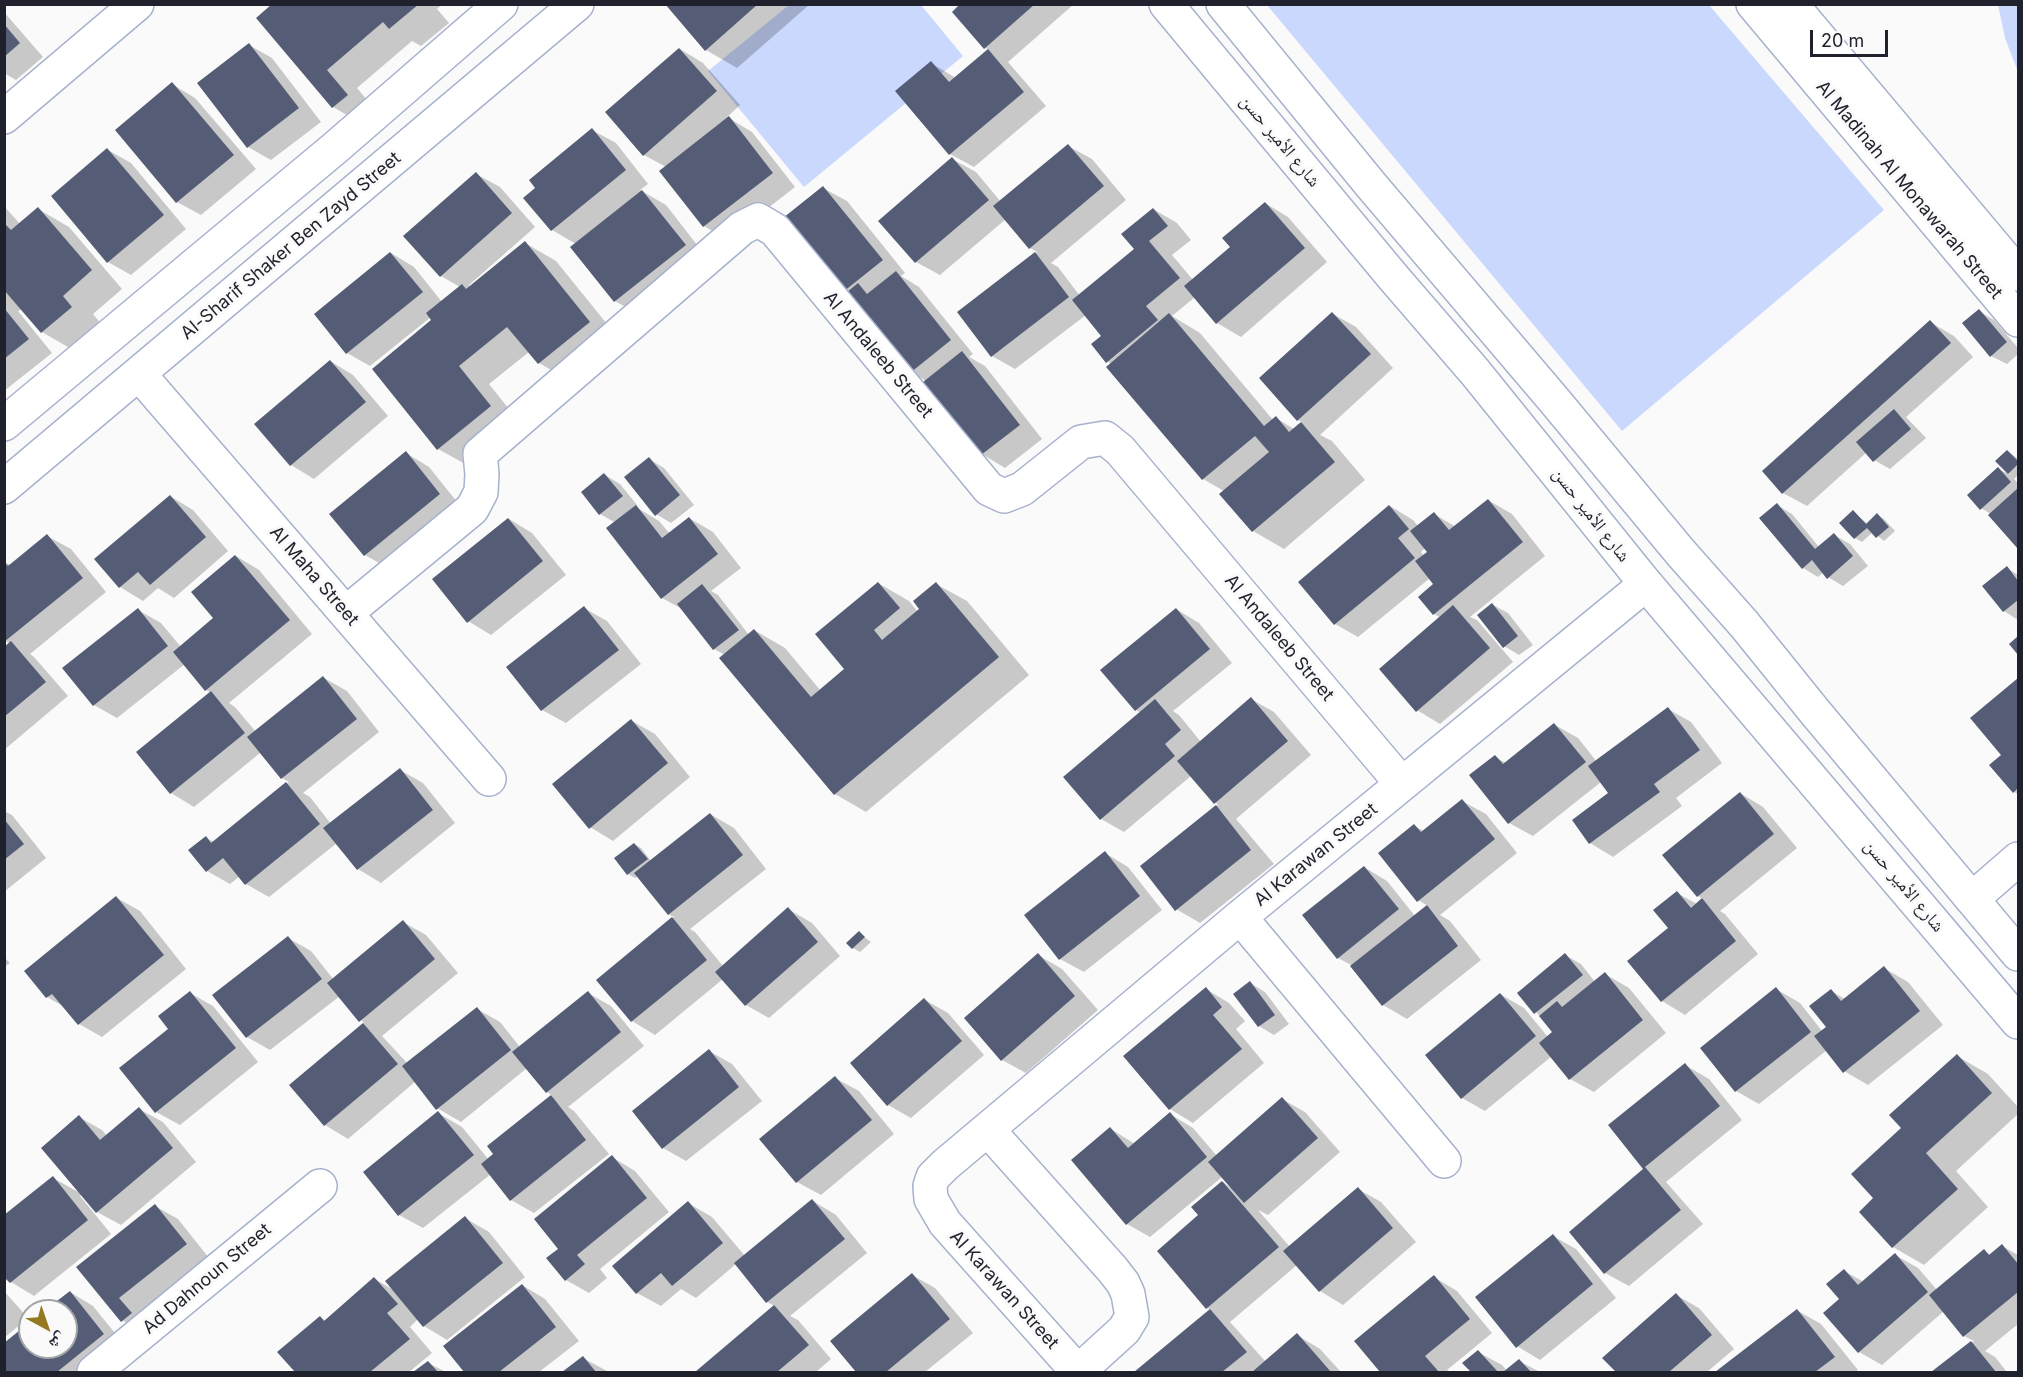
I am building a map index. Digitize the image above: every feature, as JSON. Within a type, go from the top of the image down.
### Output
[{"type":"main road","points":[[4,117],[137,4]]},
{"type":"main road","points":[[4,424],[335,148],[501,4]]},
{"type":"main road","name":"Al-Sharif Shaker Ben Zayd Street","points":[[4,487],[577,4]]},
{"type":"main road","name":"شارع الأمير حسن","points":[[1166,4],[1558,473],[1646,584],[2019,1022]]},
{"type":"main road","points":[[1223,4],[1371,185],[1681,553],[1744,624],[2019,954]]},
{"type":"main road","name":"Al Madinah Al Monawarah Street","points":[[1753,4],[2019,320]]},
{"type":"main road","name":"Al Madinah Al Monawarah Street","points":[[1791,4],[2019,274]]},
{"type":"main road","points":[[335,148],[367,183]]},
{"type":"main road","name":"Al Andaleeb Street","points":[[346,613],[472,509],[481,492],[480,454],[742,228],[758,220],[775,230],[989,489],[1004,496],[1022,489],[1081,442],[1105,438],[1120,450],[1402,784]]},
{"type":"main road","points":[[1469,366],[1502,338]]},
{"type":"main road","name":"Al Maha Street","points":[[139,374],[489,779]]},
{"type":"main road","name":"Al Karawan Street","points":[[988,1130],[1124,1283],[1132,1317],[1124,1330],[1078,1372],[945,1223],[931,1199],[930,1186],[933,1177],[988,1130],[1240,917],[1646,584]]},
{"type":"main road","points":[[1972,899],[2019,859]]},
{"type":"main road","points":[[1240,917],[1443,1161]]},
{"type":"main road","name":"Ad Dahnoun Street","points":[[113,1367],[321,1186]]},
{"type":"shaded area","points":[[789,5],[921,5],[963,56],[804,187],[708,71]]},
{"type":"shaded area","points":[[1267,5],[1709,5],[1884,210],[1622,431]]},
{"type":"shaded area","points":[[1998,5],[2018,5],[2018,72],[2005,38]]},
{"type":"building","points":[[272,4],[419,4],[389,29],[383,22],[327,70],[348,95],[332,108],[256,18]]},
{"type":"building","points":[[665,4],[758,4],[705,51]]},
{"type":"building","points":[[960,4],[1035,4],[984,49],[952,12]]},
{"type":"building","points":[[4,24],[20,43],[4,57]]},
{"type":"building","points":[[249,43],[299,108],[247,148],[197,83]]},
{"type":"building","points":[[679,48],[717,91],[643,156],[605,112]]},
{"type":"building","points":[[988,49],[1024,92],[949,155],[895,91],[931,61],[949,82]]},
{"type":"building","points":[[172,82],[234,155],[176,203],[115,130]]},
{"type":"building","points":[[729,116],[773,173],[703,227],[659,171]]},
{"type":"building","points":[[592,128],[626,170],[551,231],[523,198],[535,188],[529,180]]},
{"type":"building","points":[[1068,144],[1104,186],[1029,249],[993,206]]},
{"type":"building","points":[[107,148],[164,215],[107,263],[51,196]]},
{"type":"building","points":[[952,157],[989,200],[915,263],[878,221]]},
{"type":"building","points":[[476,172],[512,213],[440,277],[403,236]]},
{"type":"building","points":[[823,186],[883,260],[838,296],[778,222]]},
{"type":"building","points":[[642,190],[686,245],[614,302],[570,247]]},
{"type":"building","points":[[1265,202],[1305,248],[1216,324],[1184,286],[1230,247],[1222,238]]},
{"type":"building","points":[[38,207],[92,270],[63,296],[72,307],[41,333],[4,290],[4,223],[11,230]]},
{"type":"building","points":[[1153,208],[1168,226],[1149,241],[1180,278],[1146,306],[1158,320],[1106,363],[1091,344],[1101,336],[1072,300],[1134,249],[1121,234]]},
{"type":"building","points":[[525,241],[590,322],[538,364],[507,327],[459,366],[491,406],[437,450],[372,369],[431,320],[426,313],[462,284],[466,289]]},
{"type":"building","points":[[390,252],[423,292],[346,354],[314,314]]},
{"type":"building","points":[[1035,252],[1069,297],[991,357],[957,312]]},
{"type":"building","points":[[896,271],[951,340],[910,373],[840,298],[858,283],[867,294]]},
{"type":"building","points":[[4,308],[29,339],[4,359]]},
{"type":"building","points":[[1979,309],[2007,342],[1990,357],[1962,323]]},
{"type":"building","points":[[1332,312],[1371,354],[1297,421],[1259,378]]},
{"type":"building","points":[[1169,313],[1264,426],[1276,416],[1289,432],[1301,422],[1335,462],[1252,532],[1219,494],[1269,452],[1255,436],[1202,480],[1106,367]]},
{"type":"building","points":[[1930,320],[1951,343],[1782,494],[1762,471]]},
{"type":"building","points":[[962,351],[1020,425],[981,455],[923,382]]},
{"type":"building","points":[[330,360],[366,402],[290,466],[254,424]]},
{"type":"building","points":[[1894,409],[1911,429],[1873,462],[1856,442]]},
{"type":"building","points":[[2007,450],[2018,461],[2018,464],[2008,474],[1995,461]]},
{"type":"building","points":[[406,451],[440,494],[364,556],[329,514]]},
{"type":"building","points":[[649,457],[680,495],[655,516],[624,477]]},
{"type":"building","points":[[1998,467],[2011,482],[1980,510],[1967,495]]},
{"type":"building","points":[[604,473],[623,496],[599,515],[581,492]]},
{"type":"building","points":[[2018,488],[2018,549],[1988,515]]},
{"type":"building","points":[[170,495],[206,537],[150,585],[138,572],[119,588],[94,559]]},
{"type":"building","points":[[1488,499],[1523,542],[1433,615],[1418,597],[1433,584],[1415,561],[1427,552],[1410,531],[1434,512],[1449,530]]},
{"type":"building","points":[[1777,503],[1815,549],[1834,533],[1853,556],[1827,579],[1812,560],[1802,569],[1759,518]]},
{"type":"building","points":[[636,505],[662,538],[689,517],[718,554],[661,599],[606,528]]},
{"type":"building","points":[[1389,505],[1409,529],[1398,538],[1415,558],[1334,625],[1298,582]]},
{"type":"building","points":[[1853,510],[1866,524],[1877,513],[1889,527],[1876,538],[1867,528],[1854,539],[1839,523]]},
{"type":"building","points":[[508,518],[543,561],[467,623],[432,579]]},
{"type":"building","points":[[47,534],[83,578],[4,642],[4,562],[8,566]]},
{"type":"building","points":[[235,555],[290,620],[205,691],[173,652],[213,618],[191,592]]},
{"type":"building","points":[[2007,566],[2018,581],[2018,600],[2003,612],[1982,586]]},
{"type":"building","points":[[878,582],[900,608],[874,630],[882,640],[919,609],[913,601],[936,582],[999,657],[834,795],[719,658],[754,629],[811,697],[844,669],[815,634]]},
{"type":"building","points":[[702,584],[739,630],[713,650],[677,604]]},
{"type":"building","points":[[1492,603],[1518,636],[1503,648],[1477,615]]},
{"type":"building","points":[[1453,605],[1490,648],[1416,712],[1379,669]]},
{"type":"building","points":[[584,606],[619,650],[541,711],[506,667]]},
{"type":"building","points":[[138,608],[168,646],[93,706],[62,668]]},
{"type":"building","points":[[1176,608],[1210,649],[1135,711],[1100,670]]},
{"type":"building","points":[[2018,636],[2018,655],[2009,644]]},
{"type":"building","points":[[11,641],[46,682],[4,717],[4,647]]},
{"type":"building","points":[[323,676],[357,719],[281,779],[247,737]]},
{"type":"building","points":[[2018,678],[2018,788],[2013,793],[1989,765],[2001,755],[1970,718]]},
{"type":"building","points":[[211,691],[245,733],[170,794],[136,752]]},
{"type":"building","points":[[1251,697],[1288,741],[1214,804],[1177,761]]},
{"type":"building","points":[[1155,699],[1181,730],[1165,744],[1175,756],[1100,820],[1063,777]]},
{"type":"building","points":[[1668,707],[1700,750],[1654,784],[1660,792],[1589,844],[1572,820],[1608,793],[1588,766]]},
{"type":"building","points":[[631,719],[668,763],[589,829],[552,784]]},
{"type":"building","points":[[1554,723],[1586,762],[1508,824],[1469,775],[1495,755],[1503,764]]},
{"type":"building","points":[[400,768],[433,810],[357,870],[323,828]]},
{"type":"building","points":[[286,782],[320,824],[245,885],[223,858],[206,872],[188,850],[206,836],[211,843]]},
{"type":"building","points":[[1740,792],[1774,834],[1697,897],[1662,855]]},
{"type":"building","points":[[1462,799],[1495,839],[1417,902],[1378,853],[1414,824],[1421,832]]},
{"type":"building","points":[[1216,805],[1251,850],[1175,911],[1140,866]]},
{"type":"building","points":[[710,813],[743,855],[668,915],[634,873]]},
{"type":"building","points":[[4,819],[24,844],[4,860]]},
{"type":"building","points":[[634,843],[648,859],[627,875],[614,858]]},
{"type":"building","points":[[1105,851],[1140,896],[1059,960],[1024,915]]},
{"type":"building","points":[[1364,866],[1399,909],[1337,959],[1302,915]]},
{"type":"building","points":[[1677,891],[1691,908],[1702,898],[1736,941],[1661,1002],[1627,961],[1668,928],[1653,910]]},
{"type":"building","points":[[116,896],[164,955],[78,1025],[52,994],[46,998],[24,971]]},
{"type":"building","points":[[1427,905],[1458,946],[1382,1006],[1350,966]]},
{"type":"building","points":[[788,907],[818,942],[745,1006],[715,972]]},
{"type":"building","points":[[672,917],[707,960],[631,1022],[596,980]]},
{"type":"building","points":[[403,920],[435,959],[359,1022],[327,983]]},
{"type":"building","points":[[859,931],[865,937],[852,949],[846,943]]},
{"type":"building","points":[[288,936],[322,979],[246,1038],[212,995]]},
{"type":"building","points":[[1038,953],[1075,996],[1001,1061],[964,1018]]},
{"type":"building","points":[[1565,953],[1583,975],[1534,1014],[1517,993]]},
{"type":"building","points":[[1884,966],[1920,1011],[1843,1073],[1814,1036],[1826,1027],[1809,1006],[1831,989],[1841,1001]]},
{"type":"building","points":[[1605,972],[1643,1020],[1569,1080],[1539,1043],[1552,1032],[1539,1016],[1557,1001],[1562,1007]]},
{"type":"building","points":[[1250,981],[1275,1015],[1258,1027],[1233,994]]},
{"type":"building","points":[[1206,987],[1222,1007],[1213,1015],[1242,1049],[1169,1110],[1123,1056]]},
{"type":"building","points":[[1776,987],[1811,1032],[1735,1092],[1700,1048]]},
{"type":"building","points":[[190,991],[236,1048],[155,1113],[119,1068],[168,1029],[158,1016]]},
{"type":"building","points":[[588,991],[621,1032],[546,1093],[512,1052]]},
{"type":"building","points":[[1500,993],[1536,1036],[1461,1099],[1425,1055]]},
{"type":"building","points":[[924,998],[962,1041],[887,1106],[850,1063]]},
{"type":"building","points":[[477,1007],[511,1050],[436,1110],[402,1066]]},
{"type":"building","points":[[363,1023],[398,1064],[324,1126],[289,1085]]},
{"type":"building","points":[[709,1049],[739,1087],[662,1149],[632,1111]]},
{"type":"building","points":[[1957,1054],[1992,1093],[1926,1153],[1958,1189],[1892,1248],[1859,1212],[1873,1198],[1851,1174],[1901,1128],[1889,1115]]},
{"type":"building","points":[[1685,1063],[1720,1106],[1645,1167],[1681,1210],[1604,1274],[1569,1232],[1643,1169],[1608,1125]]},
{"type":"building","points":[[835,1076],[872,1120],[796,1183],[759,1139]]},
{"type":"building","points":[[551,1095],[586,1140],[510,1201],[481,1164],[493,1154],[487,1146]]},
{"type":"building","points":[[1282,1097],[1318,1138],[1244,1203],[1208,1162]]},
{"type":"building","points":[[139,1107],[173,1148],[96,1213],[41,1148],[79,1115],[100,1140]]},
{"type":"building","points":[[438,1111],[474,1155],[398,1216],[363,1172]]},
{"type":"building","points":[[1170,1112],[1207,1157],[1126,1225],[1071,1160],[1110,1127],[1128,1148]]},
{"type":"building","points":[[612,1155],[647,1198],[577,1255],[585,1264],[565,1281],[546,1258],[558,1249],[534,1219]]},
{"type":"building","points":[[53,1176],[88,1220],[10,1283],[4,1277],[4,1215]]},
{"type":"building","points":[[1222,1181],[1279,1247],[1206,1309],[1157,1251],[1198,1215],[1191,1207]]},
{"type":"building","points":[[1358,1187],[1393,1228],[1319,1292],[1283,1251]]},
{"type":"building","points":[[812,1199],[845,1239],[766,1303],[734,1263]]},
{"type":"building","points":[[688,1201],[723,1243],[672,1286],[661,1273],[636,1294],[612,1266]]},
{"type":"building","points":[[155,1204],[187,1244],[119,1298],[132,1313],[121,1322],[76,1267]]},
{"type":"building","points":[[465,1216],[503,1263],[423,1327],[385,1281]]},
{"type":"building","points":[[1553,1234],[1593,1284],[1516,1348],[1475,1297]]},
{"type":"building","points":[[2002,1244],[2018,1264],[2018,1292],[1963,1337],[1929,1295],[1984,1249],[1989,1255]]},
{"type":"building","points":[[1895,1253],[1928,1292],[1858,1353],[1823,1313],[1839,1299],[1826,1284],[1844,1269],[1858,1285]]},
{"type":"building","points":[[912,1273],[950,1319],[886,1372],[856,1372],[830,1341]]},
{"type":"building","points":[[1434,1275],[1470,1319],[1425,1356],[1439,1372],[1380,1372],[1354,1341]]},
{"type":"building","points":[[374,1277],[398,1304],[387,1313],[410,1339],[370,1372],[295,1372],[277,1352],[320,1316],[324,1321]]},
{"type":"building","points":[[522,1284],[556,1327],[499,1372],[464,1372],[443,1346]]},
{"type":"building","points":[[70,1291],[76,1299],[60,1299]]},
{"type":"building","points":[[1676,1293],[1712,1335],[1669,1372],[1616,1372],[1602,1358]]},
{"type":"building","points":[[78,1301],[104,1334],[78,1355]]},
{"type":"building","points":[[774,1305],[809,1345],[777,1372],[695,1372]]},
{"type":"building","points":[[1210,1309],[1247,1352],[1222,1372],[1134,1372]]},
{"type":"building","points":[[1797,1309],[1835,1357],[1815,1372],[1715,1372]]},
{"type":"building","points":[[18,1332],[18,1359],[73,1359],[57,1372],[7,1372],[4,1369],[4,1343]]},
{"type":"building","points":[[1297,1333],[1331,1372],[1252,1372]]},
{"type":"building","points":[[1971,1341],[1996,1372],[1931,1372]]},
{"type":"building","points":[[1478,1350],[1498,1372],[1471,1372],[1462,1363]]},
{"type":"building","points":[[583,1356],[596,1372],[562,1372]]},
{"type":"building","points":[[1519,1359],[1531,1372],[1503,1372]]},
{"type":"building","points":[[428,1361],[438,1372],[413,1372]]}]
